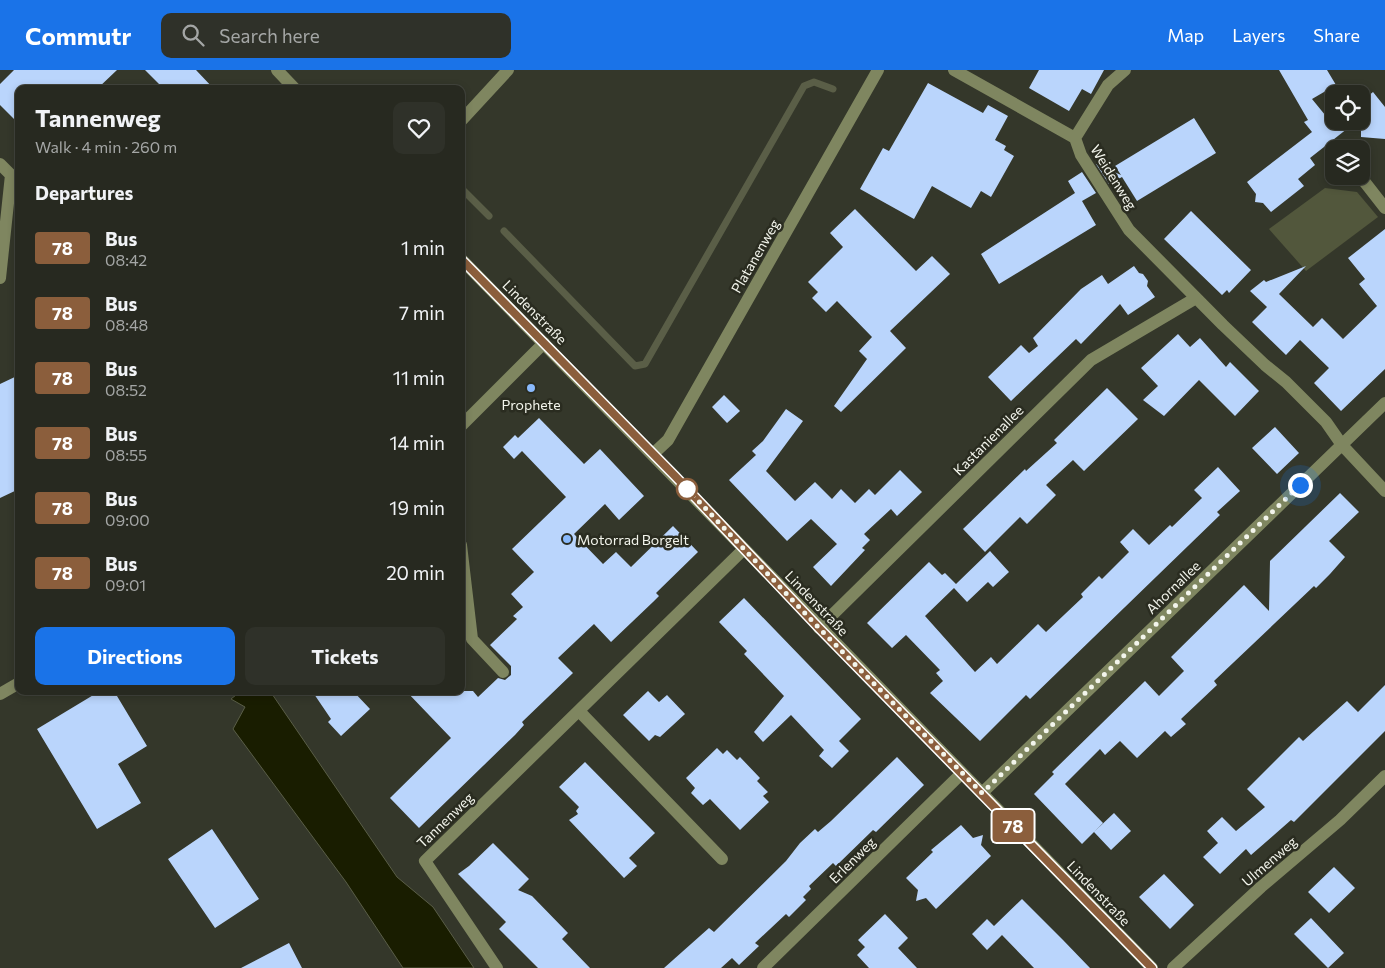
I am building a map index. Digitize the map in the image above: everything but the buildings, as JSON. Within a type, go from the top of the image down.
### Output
[{"type":"street","points":[[277,70],[291,85]]},
{"type":"street","points":[[465,117],[508,70]]},
{"type":"street","name":"Platanenweg","points":[[654,454],[668,440],[878,70]]},
{"type":"street","name":"Weidenweg","points":[[954,70],[1075,138],[1081,155],[1129,230],[1196,298]]},
{"type":"street","name":"Weidenweg","points":[[1075,138],[1108,86],[1125,70]]},
{"type":"street","points":[[0,164],[10,176],[0,278]]},
{"type":"street","points":[[1367,185],[1385,208]]},
{"type":"street","name":"Lindenstraße","points":[[465,263],[654,454],[819,628],[1152,968]]},
{"type":"street","points":[[1196,298],[1326,422],[1342,445],[1385,491]]},
{"type":"street","name":"Kastanienallee","points":[[819,628],[1091,360],[1196,298]]},
{"type":"street","points":[[465,422],[544,343]]},
{"type":"street","name":"Ahornallee","points":[[982,793],[1385,403]]},
{"type":"street","name":"Tannenweg","points":[[497,968],[425,861],[744,549]]},
{"type":"street","points":[[465,579],[472,639],[503,672]]},
{"type":"street","points":[[0,694],[15,685]]},
{"type":"street","points":[[579,711],[722,859]]},
{"type":"street","name":"Erlenweg","points":[[764,968],[962,773]]},
{"type":"street","name":"Ulmenweg","points":[[1172,968],[1261,887],[1340,820],[1385,776]]},
{"type":"shaded area","points":[[1325,188],[1357,192],[1378,217],[1306,271],[1269,229]]},
{"type":"shaded area","points":[[236,695],[273,695],[397,877],[433,907],[474,968],[403,968],[346,882],[233,729],[245,707],[231,699]]},
{"type":"waterway","points":[[504,231],[635,366],[645,364],[804,86],[814,82],[833,89]]},
{"type":"waterway","points":[[465,192],[489,216]]},
{"type":"bus line","name":"78","points":[[465,263],[675,476],[819,628],[1152,968]]},
{"type":"place","name":"Prophete","points":[[531,388]]},
{"type":"place","name":"Motorrad Borgelt","points":[[567,539]]},
{"type":"route","points":[[687,489],[819,628],[982,793],[1300,485]]}]
